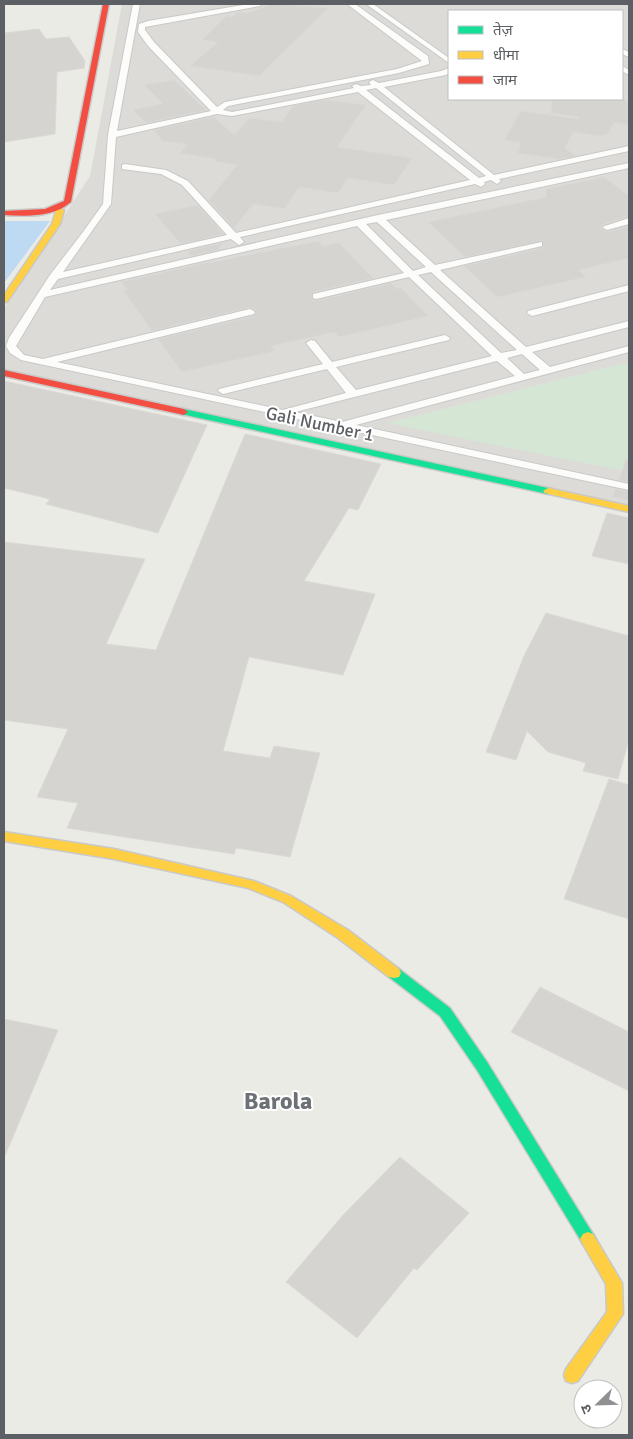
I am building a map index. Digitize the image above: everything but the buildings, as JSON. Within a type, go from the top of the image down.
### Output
[{"type":"street","points":[[4,300],[56,224],[60,210],[67,202],[106,4]]},
{"type":"street","points":[[4,213],[33,213],[60,210]]},
{"type":"street","name":"Gali Number 1","points":[[4,374],[629,510]]},
{"type":"street","points":[[4,836],[114,854],[250,884],[287,899],[343,934],[445,1012],[482,1066],[553,1178],[614,1282],[615,1314],[572,1375]]},
{"type":"lane","points":[[136,4],[112,135],[106,204],[88,234],[41,295],[11,346],[14,351],[21,357],[43,362],[285,412],[629,487]]},
{"type":"lane","points":[[217,112],[151,44],[141,30],[142,26],[148,23],[260,4]]},
{"type":"lane","points":[[351,4],[425,58],[426,62],[422,64]]},
{"type":"lane","points":[[368,4],[448,60]]},
{"type":"lane","points":[[381,26],[397,24]]},
{"type":"lane","points":[[217,112],[225,104],[348,81],[422,64],[448,70]]},
{"type":"lane","points":[[112,135],[217,112],[232,114],[448,70]]},
{"type":"lane","points":[[366,77],[493,177],[508,191]]},
{"type":"lane","points":[[348,81],[493,194]]},
{"type":"lane","points":[[414,132],[433,129]]},
{"type":"lane","points":[[54,277],[493,177],[629,149]]},
{"type":"lane","points":[[587,157],[604,170]]},
{"type":"lane","points":[[41,295],[378,218],[629,165]]},
{"type":"lane","points":[[125,167],[163,172],[185,183],[244,248]]},
{"type":"lane","points":[[392,200],[404,213]]},
{"type":"lane","points":[[378,218],[523,351],[548,371]]},
{"type":"lane","points":[[607,227],[629,221]]},
{"type":"lane","points":[[359,223],[523,378]]},
{"type":"lane","points":[[316,296],[539,244]]},
{"type":"lane","points":[[137,257],[149,270]]},
{"type":"lane","points":[[532,313],[629,288]]},
{"type":"lane","points":[[43,362],[250,312]]},
{"type":"lane","points":[[285,412],[629,324]]},
{"type":"lane","points":[[223,391],[445,338]]},
{"type":"lane","points":[[311,343],[353,394]]},
{"type":"lane","points":[[343,426],[629,349]]},
{"type":"shaded area","points":[[122,4],[629,4],[629,509],[4,373],[4,308],[90,176]]},
{"type":"green space","points":[[629,362],[629,472],[387,423]]},
{"type":"water","points":[[4,221],[50,221],[4,283]]},
{"type":"traffic: fast","points":[[184,412],[548,491]]},
{"type":"traffic: fast","points":[[394,973],[445,1012],[482,1066],[588,1239]]},
{"type":"traffic: slow","points":[[4,300],[56,224],[60,210]]},
{"type":"traffic: slow","points":[[548,491],[629,509]]},
{"type":"traffic: slow","points":[[4,836],[114,854],[250,884],[287,899],[343,934],[394,973]]},
{"type":"traffic: slow","points":[[572,1375],[615,1314],[614,1283],[588,1239]]},
{"type":"traffic: jam","points":[[4,213],[45,212],[67,202],[106,4]]},
{"type":"traffic: jam","points":[[4,373],[184,412]]},
{"type":"district","name":"Barola","points":[[278,1101]]}]
